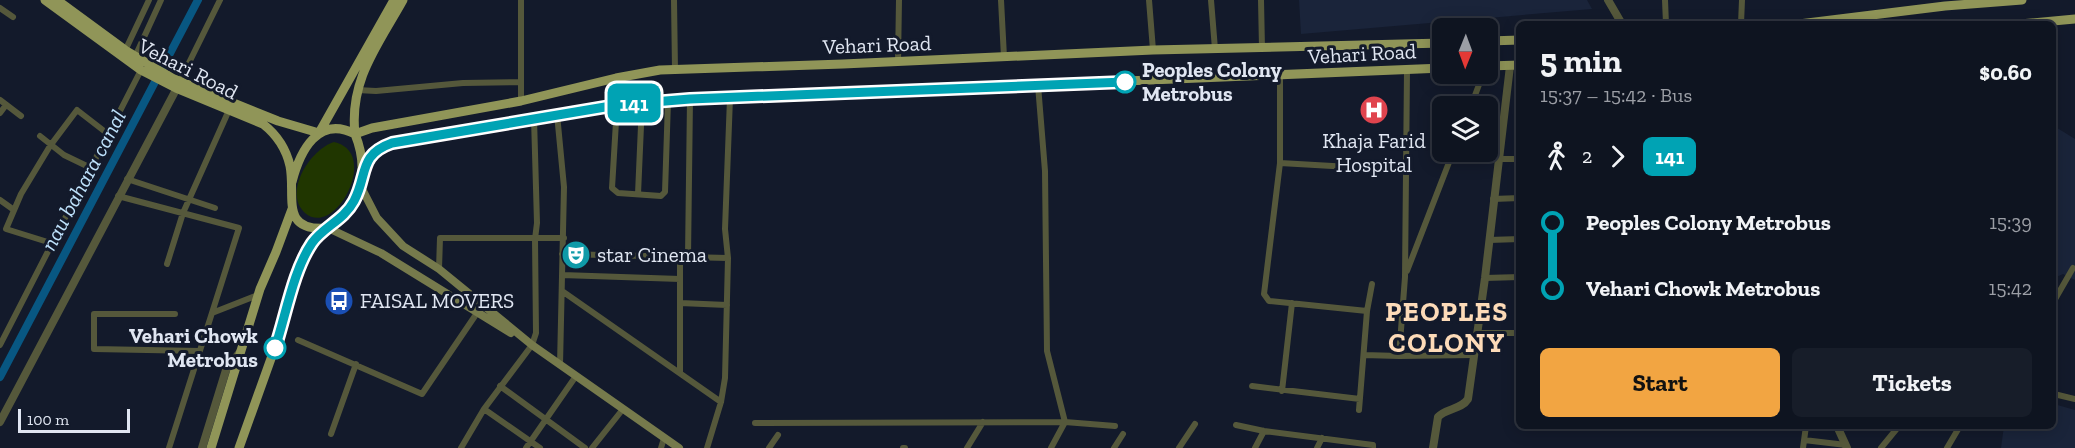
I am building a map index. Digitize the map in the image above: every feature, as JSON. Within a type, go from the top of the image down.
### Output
[{"type":"main road","name":"Vehari Road","points":[[45,0],[144,68],[229,110],[263,124],[273,132],[287,154],[292,182]]},
{"type":"main road","name":"Vehari Road","points":[[57,0],[124,53]]},
{"type":"main road","points":[[211,448],[258,295],[292,210],[292,182],[302,153],[319,133],[394,0]]},
{"type":"main road","points":[[239,448],[302,261],[312,242],[345,213],[354,201],[360,185],[363,170],[353,113],[356,90],[362,74],[403,0]]},
{"type":"main road","points":[[1820,21],[1945,3],[2022,0]]},
{"type":"main road","points":[[2048,21],[2075,18]]},
{"type":"main road","points":[[1498,41],[1516,40]]},
{"type":"main road","name":"Vehari Road","points":[[355,134],[372,128],[521,101],[660,70],[1153,50],[1432,43]]},
{"type":"main road","points":[[1498,66],[1515,65]]},
{"type":"main road","name":"Vehari Road","points":[[363,170],[369,156],[379,148],[392,143],[617,105],[690,99],[1432,69]]},
{"type":"main road","name":"Vehari Road","points":[[175,83],[278,121],[319,133]]},
{"type":"main road","points":[[319,133],[332,128],[344,128],[355,134]]},
{"type":"main road","points":[[360,185],[377,218],[403,246],[438,269],[532,345],[679,448]]},
{"type":"main road","points":[[292,210],[297,220],[306,227],[328,228],[381,253],[532,345]]},
{"type":"street","points":[[134,60],[161,0]]},
{"type":"street","points":[[0,422],[220,0]]},
{"type":"street","points":[[521,0],[521,101]]},
{"type":"street","points":[[674,0],[675,70]]},
{"type":"street","points":[[898,62],[899,0]]},
{"type":"street","points":[[1001,0],[1004,57]]},
{"type":"street","points":[[1149,0],[1153,50]]},
{"type":"street","points":[[1211,0],[1215,49]]},
{"type":"street","points":[[1261,0],[1262,48]]},
{"type":"street","points":[[1608,0],[1620,21]]},
{"type":"street","points":[[1665,0],[1666,21]]},
{"type":"street","points":[[1742,0],[1742,21]]},
{"type":"street","points":[[124,53],[148,2],[157,8]]},
{"type":"street","points":[[0,8],[13,17]]},
{"type":"street","points":[[1433,448],[1437,417],[1462,406],[1468,399],[1485,278],[1493,199],[1515,65]]},
{"type":"street","points":[[0,345],[144,68]]},
{"type":"street","points":[[1400,356],[1405,277],[1407,70]]},
{"type":"street","points":[[1280,76],[1280,163],[1264,294],[1269,301],[1367,311]]},
{"type":"street","points":[[356,90],[376,91],[463,83],[521,82]]},
{"type":"street","points":[[1038,85],[1045,171],[1047,351],[1065,422],[1051,448]]},
{"type":"street","points":[[707,448],[721,402],[725,378],[728,258],[725,229],[730,98]]},
{"type":"street","points":[[688,257],[690,99]]},
{"type":"street","points":[[0,100],[21,116]]},
{"type":"street","points":[[617,105],[612,188],[618,193],[661,196],[665,192],[668,101]]},
{"type":"street","points":[[638,194],[642,103]]},
{"type":"street","points":[[0,113],[6,105]]},
{"type":"street","points":[[51,243],[6,229],[21,194],[50,146],[77,110],[108,134]]},
{"type":"street","points":[[167,264],[183,213],[229,110]]},
{"type":"street","points":[[557,114],[564,187],[560,365]]},
{"type":"street","points":[[461,448],[484,409],[532,345],[536,333],[535,239],[537,223],[534,118]]},
{"type":"street","points":[[40,136],[50,146],[70,159],[91,168]]},
{"type":"street","points":[[1499,159],[1516,159]]},
{"type":"street","points":[[1405,277],[1450,162]]},
{"type":"street","points":[[1280,163],[1350,166]]},
{"type":"street","points":[[127,179],[215,208]]},
{"type":"street","points":[[118,196],[239,228],[169,448]]},
{"type":"street","points":[[1493,199],[1516,198]]},
{"type":"street","points":[[0,200],[14,210]]},
{"type":"street","points":[[438,269],[440,238],[564,238]]},
{"type":"street","points":[[1489,240],[1516,239]]},
{"type":"street","points":[[562,254],[728,258]]},
{"type":"street","points":[[680,257],[680,373]]},
{"type":"street","points":[[2056,297],[2073,268]]},
{"type":"street","points":[[562,275],[680,279]]},
{"type":"street","points":[[1485,278],[1516,277]]},
{"type":"street","points":[[1359,410],[1367,311],[1372,284]]},
{"type":"street","points":[[562,291],[721,402]]},
{"type":"street","points":[[212,314],[258,295]]},
{"type":"street","points":[[680,303],[727,305]]},
{"type":"street","points":[[1282,391],[1292,303]]},
{"type":"street","points":[[298,340],[422,394],[477,313]]},
{"type":"street","points":[[175,314],[94,314],[94,349],[200,351]]},
{"type":"street","points":[[1477,333],[1516,333]]},
{"type":"street","points":[[202,448],[226,370],[240,352]]},
{"type":"street","points":[[1364,355],[1474,355]]},
{"type":"street","points":[[331,434],[356,364]]},
{"type":"street","points":[[526,448],[576,376]]},
{"type":"street","points":[[500,386],[585,448]]},
{"type":"street","points":[[1252,386],[1360,399]]},
{"type":"street","points":[[2056,394],[2075,399]]},
{"type":"street","points":[[484,409],[540,448]]},
{"type":"street","points":[[592,448],[623,409]]},
{"type":"street","points":[[967,448],[983,422]]},
{"type":"street","points":[[754,423],[1065,422],[1115,426]]},
{"type":"street","points":[[1179,448],[1195,424]]},
{"type":"street","points":[[1236,425],[1264,431],[1373,445],[1373,448]]},
{"type":"street","points":[[1803,448],[1806,429]]},
{"type":"street","points":[[1838,429],[1847,447]]},
{"type":"street","points":[[1881,448],[1897,429]]},
{"type":"street","points":[[1947,448],[1958,429]]},
{"type":"street","points":[[1255,448],[1264,431]]},
{"type":"street","points":[[1114,448],[1124,434]]},
{"type":"street","points":[[772,447],[778,435]]},
{"type":"street","points":[[661,448],[664,438]]},
{"type":"street","points":[[1317,448],[1322,438]]},
{"type":"street","points":[[1804,440],[1847,447]]},
{"type":"shaded area","points":[[1299,0],[1587,0],[1592,9],[1487,18],[1432,18],[1432,23],[1301,34]]},
{"type":"shaded area","points":[[2056,127],[2075,139],[2075,280],[2063,274],[2056,277]]},
{"type":"shaded area","points":[[2056,405],[2075,410],[2075,448],[2001,448],[2004,429],[2056,429]]},
{"type":"green space","points":[[334,142],[347,149],[354,161],[353,176],[340,205],[329,214],[317,218],[305,213],[299,204],[298,183],[309,162],[325,146]]},
{"type":"waterway","name":"nau bahara canal","points":[[0,377],[198,0]]},
{"type":"bus line","name":"141","points":[[275,348],[302,261],[312,242],[336,222],[354,201],[369,156],[379,148],[392,143],[617,105],[690,99],[1125,82]]},
{"type":"place","name":"Peoples Colony Metrobus","points":[[1125,82]]},
{"type":"place","name":"Khaja Farid Hospital","points":[[1374,110]]},
{"type":"place","name":"star Cinema","points":[[576,255]]},
{"type":"place","name":"FAISAL MOVERS","points":[[339,301]]},
{"type":"place","name":"Vehari Chowk Metrobus","points":[[275,348]]},
{"type":"district","name":"PEOPLES COLONY","points":[[1447,328]]}]
